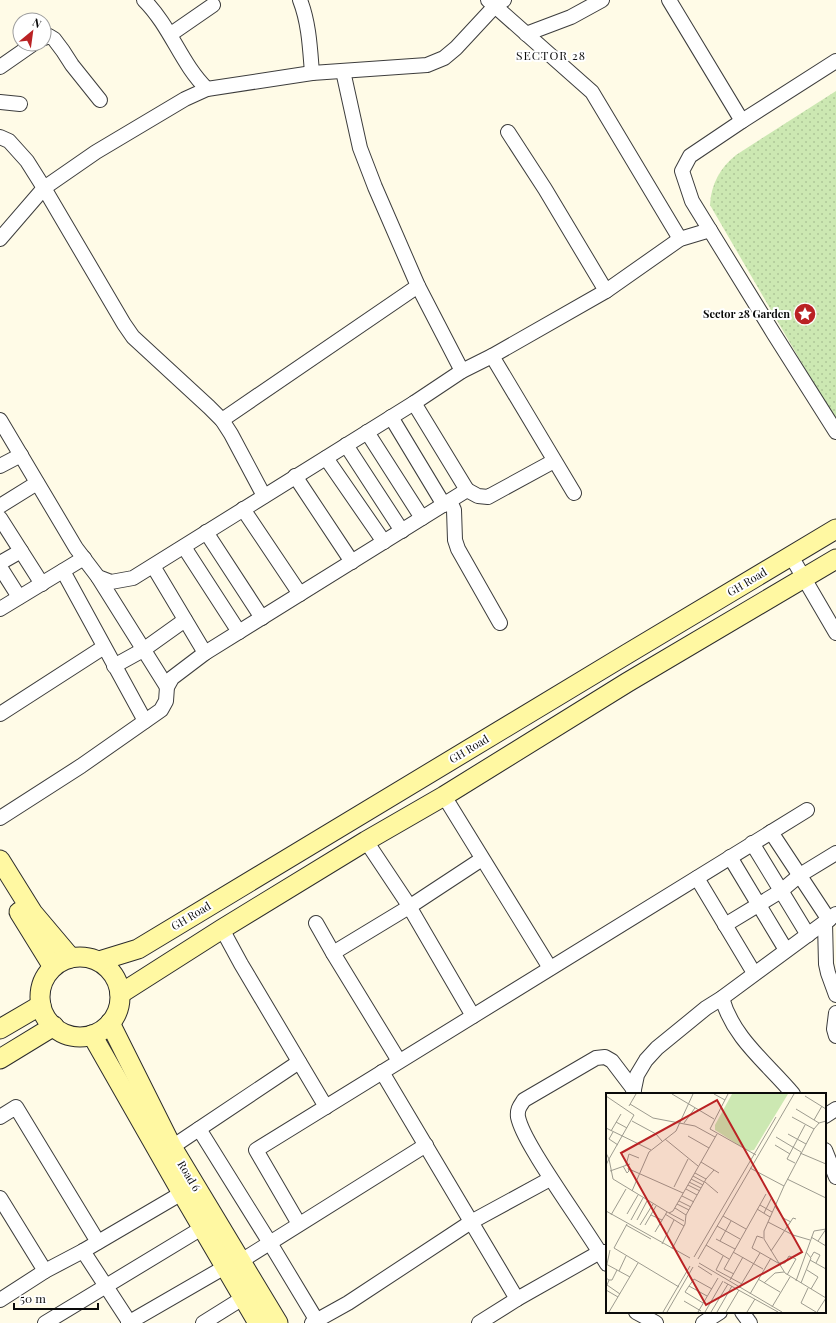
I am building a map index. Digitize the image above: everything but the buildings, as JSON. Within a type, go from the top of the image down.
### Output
[{"type":"main road","name":"GH Road","points":[[98,961],[138,948],[836,529]]},
{"type":"main road","points":[[120,994],[222,929],[366,841],[444,796],[628,682],[836,558]]},
{"type":"main road","points":[[0,860],[33,913],[71,958]]},
{"type":"main road","points":[[0,882],[53,967]]},
{"type":"main road","points":[[80,957],[98,961],[110,970],[117,981],[120,994],[118,1010],[110,1024],[92,1035],[79,1036],[65,1033],[48,1020],[41,1005],[40,994],[42,984],[47,975],[53,967],[61,961],[71,958],[80,957]]},
{"type":"main road","points":[[0,1030],[41,1005]]},
{"type":"main road","name":"Road 6","points":[[110,1024],[233,1264],[243,1298],[258,1323]]},
{"type":"main road","points":[[0,1059],[54,1026]]},
{"type":"main road","name":"Road 6","points":[[92,1035],[202,1228],[233,1264],[278,1323]]},
{"type":"street","points":[[144,0],[154,10],[171,34],[192,71],[207,89]]},
{"type":"street","points":[[300,0],[309,37],[312,73]]},
{"type":"street","points":[[526,34],[571,17],[602,0]]},
{"type":"street","points":[[669,0],[742,121]]},
{"type":"street","points":[[0,240],[44,188],[96,152],[185,99],[207,89],[312,73],[427,65],[444,58],[456,48],[495,2],[526,34],[592,92],[680,239]]},
{"type":"street","points":[[171,34],[213,5]]},
{"type":"street","points":[[52,38],[64,51],[72,65],[100,100]]},
{"type":"street","points":[[0,67],[20,52]]},
{"type":"street","points":[[836,62],[742,121],[690,156],[682,171],[692,201],[836,432]]},
{"type":"street","points":[[343,70],[360,148],[375,187],[418,286],[462,372]]},
{"type":"street","points":[[0,102],[20,104]]},
{"type":"street","points":[[508,132],[545,189],[606,291]]},
{"type":"street","points":[[0,137],[9,141],[27,161],[133,337],[222,420],[264,496]]},
{"type":"street","points":[[98,577],[111,582],[133,578],[462,372],[606,291],[680,239],[710,230]]},
{"type":"street","points":[[222,420],[418,286]]},
{"type":"street","points":[[492,356],[574,493]]},
{"type":"street","points":[[414,403],[467,490],[478,496],[488,496],[554,461]]},
{"type":"street","points":[[391,417],[447,503],[454,510],[455,540],[458,549],[500,623]]},
{"type":"street","points":[[0,420],[76,548],[98,577],[167,687]]},
{"type":"street","points":[[368,432],[422,518]]},
{"type":"street","points":[[346,445],[402,531]]},
{"type":"street","points":[[0,466],[21,455]]},
{"type":"street","points":[[326,458],[384,542]]},
{"type":"street","points":[[296,476],[352,562]]},
{"type":"street","points":[[0,506],[37,483]]},
{"type":"street","points":[[0,818],[81,766],[161,710],[166,701],[167,687],[172,678],[205,653],[467,490]]},
{"type":"street","points":[[243,509],[300,594]]},
{"type":"street","points":[[0,518],[42,584]]},
{"type":"street","points":[[206,532],[262,618]]},
{"type":"street","points":[[184,547],[239,632]]},
{"type":"street","points":[[0,563],[20,551]]},
{"type":"street","points":[[791,556],[836,633]]},
{"type":"street","points":[[0,609],[84,558]]},
{"type":"street","points":[[153,566],[205,653]]},
{"type":"street","points":[[0,567],[19,597]]},
{"type":"street","points":[[63,571],[145,721]]},
{"type":"street","points":[[114,666],[143,650],[185,620]]},
{"type":"street","points":[[0,714],[104,647]]},
{"type":"street","points":[[444,796],[550,968]]},
{"type":"street","points":[[299,1224],[256,1150],[807,810]]},
{"type":"street","points":[[772,832],[830,919],[826,964],[836,995]]},
{"type":"street","points":[[366,841],[409,908],[473,1016]]},
{"type":"street","points":[[752,843],[808,935]]},
{"type":"street","points":[[725,925],[781,891],[800,875],[836,853]]},
{"type":"street","points":[[730,857],[786,950]]},
{"type":"street","points":[[333,953],[409,908],[482,859]]},
{"type":"street","points":[[697,878],[754,973]]},
{"type":"street","points":[[634,1092],[637,1075],[646,1060],[657,1048],[706,1008],[722,998],[754,973],[830,919]]},
{"type":"street","points":[[316,923],[399,1061]]},
{"type":"street","points":[[222,929],[241,964],[326,1107]]},
{"type":"street","points":[[722,998],[724,1008],[740,1035],[756,1056],[792,1093]]},
{"type":"street","points":[[836,1013],[834,1029],[836,1036]]},
{"type":"street","points":[[479,1323],[517,1298],[603,1252],[550,1179],[528,1140],[518,1116],[518,1108],[524,1100],[596,1058],[605,1057],[612,1061],[634,1092]]},
{"type":"street","points":[[172,1147],[299,1062]]},
{"type":"street","points":[[382,1072],[517,1298]]},
{"type":"street","points":[[0,1117],[16,1107],[98,1242]]},
{"type":"street","points":[[826,1115],[836,1109]]},
{"type":"street","points":[[199,1129],[270,1243],[315,1322],[348,1303],[471,1222],[550,1179]]},
{"type":"street","points":[[83,1251],[129,1323],[270,1243],[426,1144]]},
{"type":"street","points":[[826,1152],[836,1177]]},
{"type":"street","points":[[0,1300],[45,1271],[83,1251],[182,1193]]},
{"type":"street","points":[[0,1198],[45,1271]]},
{"type":"street","points":[[45,1323],[202,1228]]},
{"type":"street","points":[[203,1323],[243,1298]]},
{"type":"street","points":[[703,1323],[718,1313]]},
{"type":"street","points":[[743,1313],[750,1323]]},
{"type":"street","points":[[636,1315],[656,1323]]},
{"type":"green space","name":"Sector 28 Garden","points":[[836,91],[836,422],[710,205],[714,183],[725,165],[730,160]]},
{"type":"place","name":"Sector 28 Garden","points":[[805,314]]},
{"type":"district","name":"SECTOR 28","points":[[551,56]]}]
